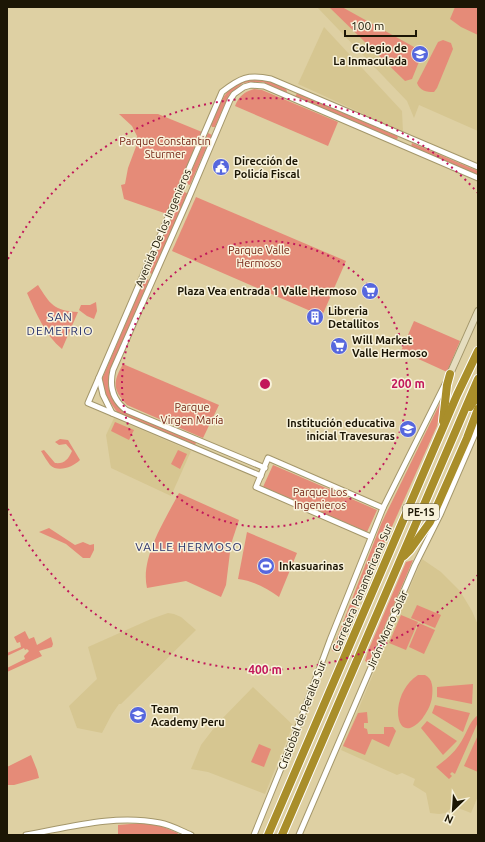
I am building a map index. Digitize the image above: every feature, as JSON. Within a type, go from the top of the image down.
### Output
[{"type":"highway","name":"Carretera Panamericana Sur","points":[[268,835],[442,430],[478,351]]},
{"type":"highway","points":[[442,430],[447,385],[450,374]]},
{"type":"highway","name":"PE-1S","points":[[282,835],[478,378]]},
{"type":"highway","points":[[455,431],[478,395]]},
{"type":"highway","points":[[400,560],[410,550],[430,522],[467,438],[478,409]]},
{"type":"main road","name":"Cristobal de Peralta Sur","points":[[450,374],[478,311]]},
{"type":"street","name":"Avenida De los Ingenieros","points":[[261,476],[88,403],[222,92],[236,81],[249,77],[271,79],[478,167]]},
{"type":"street","name":"Avenida De los Ingenieros","points":[[265,468],[126,410],[117,400],[111,386],[113,370],[177,227],[225,111],[234,94],[251,84],[264,86],[478,178]]},
{"type":"street","name":"Cristobal de Peralta Sur","points":[[254,835],[383,508],[450,374]]},
{"type":"street","points":[[99,378],[112,414]]},
{"type":"street","name":"Jirón Morro Solar","points":[[299,835],[415,565],[440,515],[478,427]]},
{"type":"street","points":[[371,537],[256,487],[268,458],[383,508]]},
{"type":"street","points":[[26,835],[81,824],[111,820],[161,823],[191,835]]},
{"type":"shaded area","name":"Colegio de La Inmaculada","points":[[317,7],[478,7],[478,131],[419,105],[414,118],[407,101]]},
{"type":"shaded area","points":[[324,27],[402,111],[403,132],[298,84]]},
{"type":"shaded area","points":[[114,418],[191,451],[171,496],[111,468],[106,435]]},
{"type":"shaded area","points":[[422,559],[441,572],[460,591],[472,611],[478,625],[478,796],[471,813],[453,806],[446,813],[430,813],[426,793],[413,785],[415,779],[402,773],[397,775],[341,750]]},
{"type":"shaded area","points":[[168,613],[181,617],[196,630],[121,704],[119,704],[102,733],[77,728],[69,706],[97,679],[88,647]]},
{"type":"shaded area","points":[[253,687],[293,725],[265,794],[208,772],[191,769],[201,745],[217,724]]},
{"type":"green space","points":[[329,7],[342,7],[423,52],[412,79],[405,81]]},
{"type":"green space","points":[[455,7],[478,7],[478,35],[461,27],[450,19]]},
{"type":"green space","points":[[443,40],[451,43],[453,49],[437,88],[434,92],[428,92],[420,88],[417,83],[438,42]]},
{"type":"green space","points":[[258,79],[267,80],[286,88],[287,92],[285,93],[263,82],[243,83],[229,95],[215,127],[212,127],[211,125],[218,107],[226,93],[238,84]]},
{"type":"green space","points":[[254,89],[262,90],[338,122],[328,146],[235,106],[242,95]]},
{"type":"green space","points":[[297,93],[397,136],[398,138],[395,140],[295,97]]},
{"type":"green space","name":"Parque Constantin Sturmer","points":[[119,114],[158,114],[202,132],[167,214],[124,199],[121,185],[125,184],[128,168],[137,144],[137,136],[132,126]]},
{"type":"green space","points":[[208,133],[212,135],[190,185],[187,184],[187,181]]},
{"type":"green space","points":[[412,143],[478,171],[478,175],[411,147]]},
{"type":"green space","points":[[182,193],[187,193],[188,196],[154,273],[151,274],[149,270]]},
{"type":"green space","name":"Parque Valle Hermoso","points":[[196,197],[346,261],[322,316],[172,251]]},
{"type":"green space","points":[[145,278],[149,280],[118,352],[113,368],[109,389],[110,393],[121,408],[127,413],[196,442],[195,446],[119,414],[110,402],[104,389],[102,379]]},
{"type":"green space","points":[[38,285],[50,302],[58,308],[78,312],[62,349],[46,330],[27,293]]},
{"type":"green space","points":[[96,302],[97,311],[94,319],[79,310],[81,305],[90,305]]},
{"type":"green space","points":[[414,321],[460,341],[447,372],[401,351]]},
{"type":"green space","name":"Parque Virgen María","points":[[123,364],[219,405],[203,438],[127,405],[119,394],[116,385],[117,376]]},
{"type":"green space","points":[[442,399],[437,426],[336,652],[332,651],[381,524]]},
{"type":"green space","points":[[115,422],[134,430],[129,440],[111,431]]},
{"type":"green space","points":[[60,439],[68,440],[80,460],[70,467],[57,469],[50,465],[41,451],[44,450],[55,463],[65,461],[72,451],[66,444],[59,445],[55,442]]},
{"type":"green space","points":[[178,450],[187,454],[180,469],[171,464]]},
{"type":"green space","name":"Parque Los Ingenieros","points":[[273,465],[377,510],[367,532],[263,487]]},
{"type":"green space","points":[[179,493],[239,520],[231,544],[226,585],[221,597],[186,581],[147,588],[147,564],[150,552],[155,539]]},
{"type":"green space","points":[[49,528],[75,545],[83,542],[90,545],[94,544],[94,550],[90,558],[83,558],[66,544],[39,532]]},
{"type":"green space","name":"Inkasuarinas","points":[[247,532],[297,553],[279,597],[260,585],[238,579]]},
{"type":"green space","points":[[413,560],[369,663],[365,661],[368,651],[406,562]]},
{"type":"green space","points":[[417,605],[441,615],[435,628],[411,618]]},
{"type":"green space","points":[[401,615],[418,622],[406,650],[389,643]]},
{"type":"green space","points":[[419,623],[435,630],[424,654],[409,647]]},
{"type":"green space","points":[[25,631],[29,639],[34,637],[37,645],[51,637],[53,644],[52,647],[39,651],[42,656],[7,672],[7,668],[25,659],[24,656],[29,651],[27,649],[25,650],[24,648],[7,656],[7,653],[21,647],[20,642],[17,643],[14,637]]},
{"type":"green space","points":[[418,675],[425,675],[430,679],[432,684],[431,700],[422,719],[413,727],[406,728],[401,724],[398,716],[399,706],[402,695],[408,684]]},
{"type":"green space","points":[[473,684],[472,704],[437,697],[437,687]]},
{"type":"green space","points":[[435,705],[470,713],[463,732],[432,713]]},
{"type":"green space","points":[[367,712],[368,723],[364,723],[364,728],[367,729],[368,734],[384,734],[384,727],[393,727],[396,731],[389,747],[372,739],[365,755],[343,746],[358,713]]},
{"type":"green space","points":[[478,715],[478,722],[455,774],[452,772],[450,774],[452,776],[449,779],[436,767],[449,757],[457,748],[472,721]]},
{"type":"green space","points":[[427,721],[457,741],[443,755],[421,728]]},
{"type":"green space","points":[[478,735],[478,772],[464,766]]},
{"type":"green space","points":[[259,744],[271,749],[264,767],[251,762]]},
{"type":"green space","points":[[31,755],[39,778],[14,785],[7,785],[7,767]]},
{"type":"green space","points":[[142,823],[158,825],[178,833],[177,835],[118,835],[118,825]]},
{"type":"place","name":"Colegio de La Inmaculada","points":[[420,54]]},
{"type":"place","name":"Dirección de Policía Fiscal","points":[[221,167]]},
{"type":"place","name":"Plaza Vea entrada 1 Valle Hermoso","points":[[370,291]]},
{"type":"place","name":"Libreria Detallitos","points":[[315,317]]},
{"type":"place","name":"Will Market Valle Hermoso","points":[[339,346]]},
{"type":"place","name":"Institución educativa inicial Travesuras","points":[[408,429]]},
{"type":"place","name":"Inkasuarinas","points":[[266,566]]},
{"type":"place","name":"Team Academy Peru","points":[[138,715]]},
{"type":"district","name":"SAN DEMETRIO","points":[[60,324]]},
{"type":"district","name":"VALLE HERMOSO","points":[[189,547]]}]
